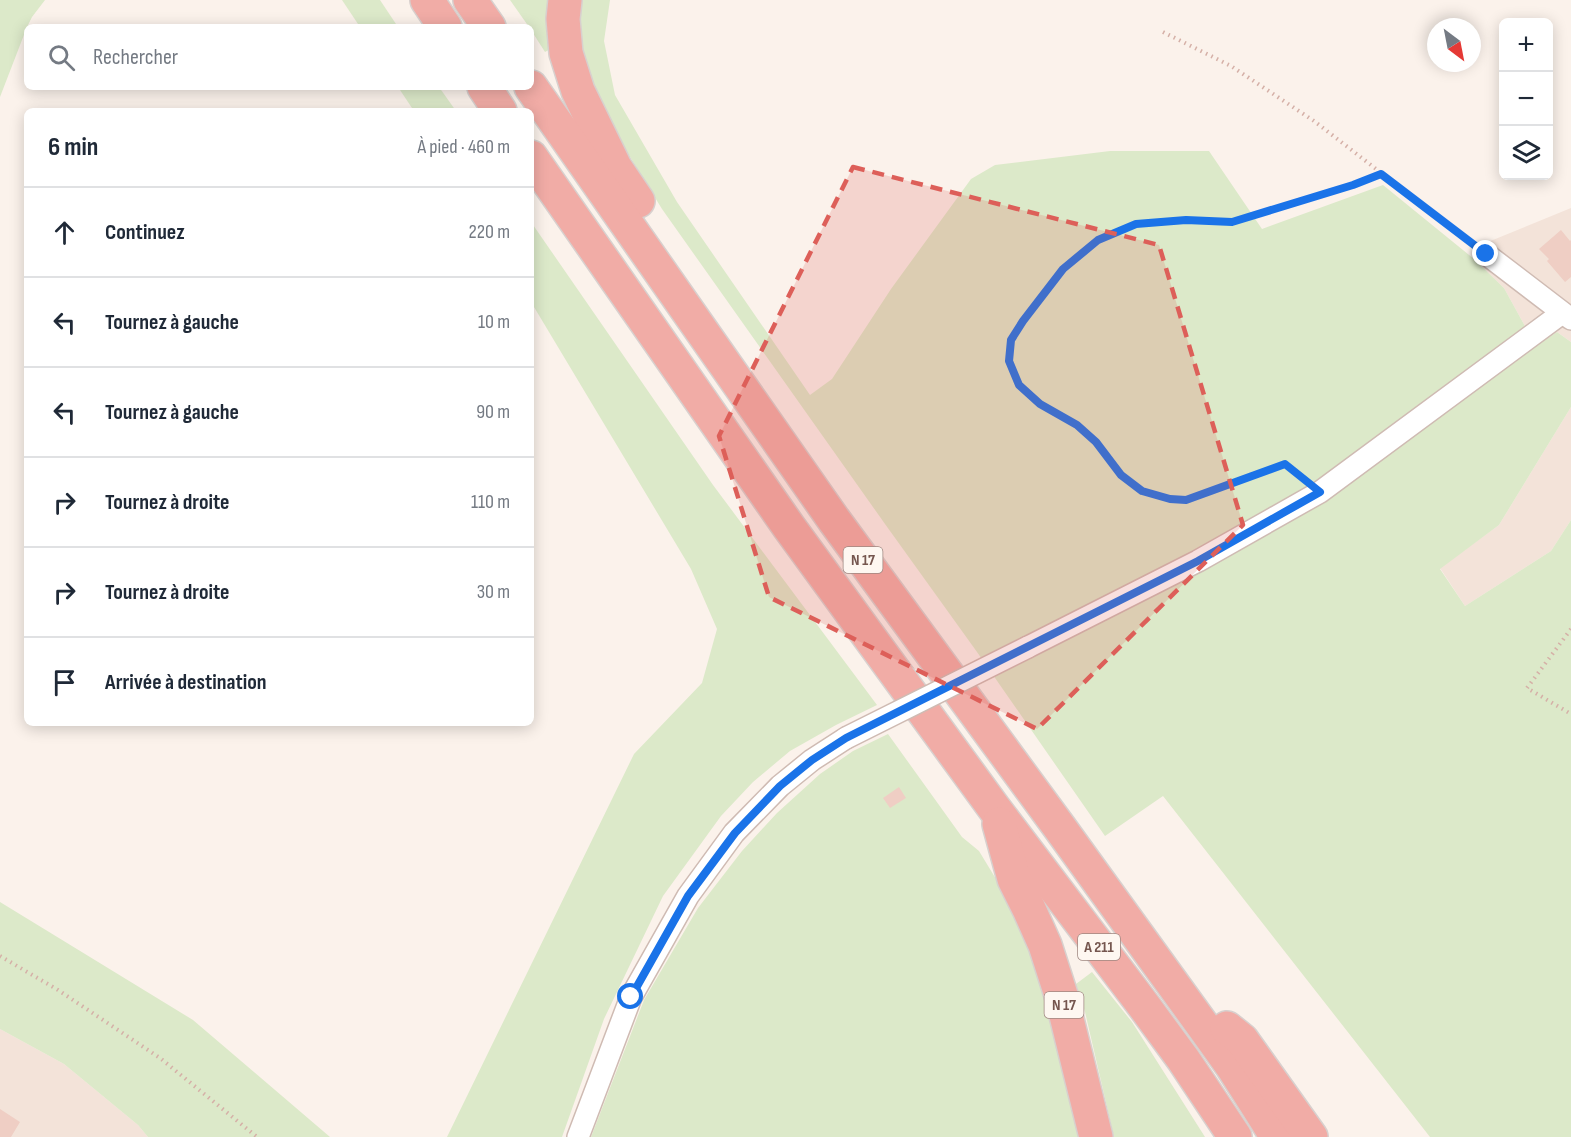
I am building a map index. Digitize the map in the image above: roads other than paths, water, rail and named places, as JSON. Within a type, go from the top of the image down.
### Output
[{"type":"highway","points":[[427,0],[443,24]]},
{"type":"highway","points":[[470,0],[487,24]]},
{"type":"highway","points":[[565,0],[563,19],[566,53],[578,91],[615,167],[674,253],[672,288]]},
{"type":"highway","points":[[486,90],[498,108]]},
{"type":"highway","name":"N 17","points":[[533,90],[834,520],[1173,983],[1242,1040],[1311,1137]]},
{"type":"highway","name":"N 17","points":[[534,161],[751,474],[994,808],[1014,879],[1045,945],[1061,995],[1096,1137]]},
{"type":"highway","name":"A 211","points":[[994,808],[1183,1059],[1235,1137]]},
{"type":"highway","points":[[1173,983],[1232,1066],[1277,1137]]},
{"type":"street","points":[[578,1137],[631,997],[688,896],[735,833],[780,786],[812,760],[846,738],[1198,561],[1320,492],[1566,316],[1486,254]]}]
